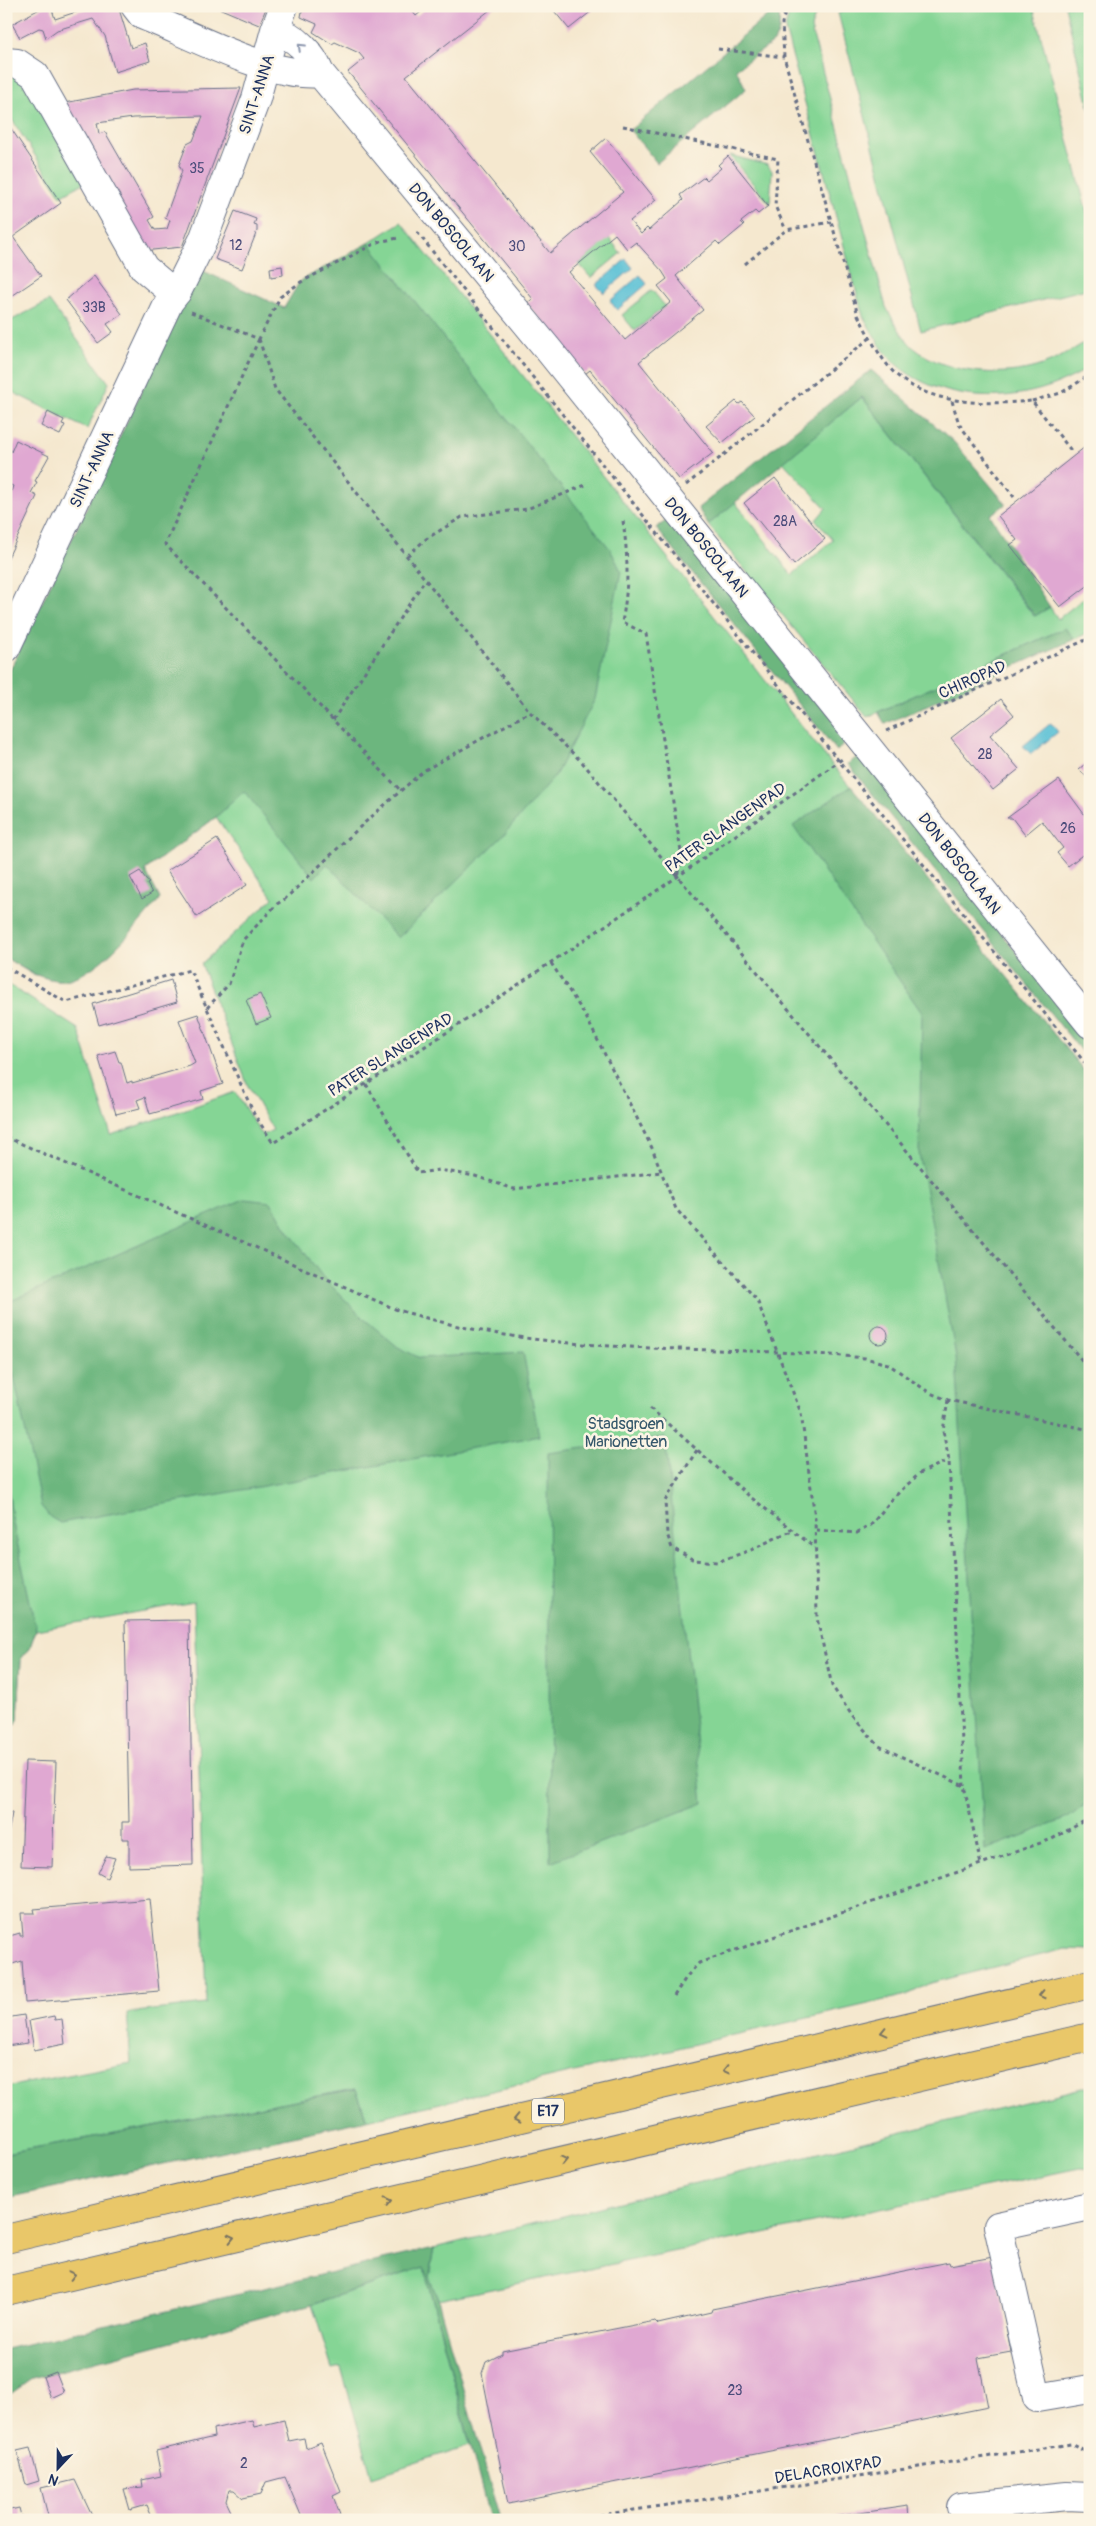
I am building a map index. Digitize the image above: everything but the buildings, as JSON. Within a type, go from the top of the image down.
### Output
[{"type":"highway","name":"E17","points":[[6,2239],[1090,1984]]},
{"type":"highway","points":[[6,2290],[1090,2037]]},
{"type":"street","points":[[135,6],[142,15],[266,67],[307,74],[320,72]]},
{"type":"street","name":"SINT-ANNA","points":[[6,648],[173,297],[203,240],[266,67],[280,18]]},
{"type":"street","name":"DON BOSCOLAAN","points":[[280,18],[288,34],[314,59],[320,72],[668,499],[1090,1024]]},
{"type":"street","points":[[6,62],[17,63],[35,75],[144,268],[169,288],[173,297]]},
{"type":"street","points":[[1090,2206],[998,2226],[1037,2398],[1090,2389]]},
{"type":"street","points":[[961,2507],[1042,2509],[1090,2497]]},
{"type":"path","points":[[787,6],[782,23],[784,58],[858,314],[870,338],[890,368],[911,384],[952,401],[996,404],[1032,402],[1061,392],[1090,375]]},
{"type":"path","points":[[718,49],[784,58]]},
{"type":"path","points":[[623,126],[778,159],[775,206],[786,230]]},
{"type":"path","points":[[744,264],[786,230],[831,222]]},
{"type":"path","points":[[412,227],[839,761],[1090,1069]]},
{"type":"path","points":[[398,238],[378,242],[301,282],[280,297],[165,544],[400,791]]},
{"type":"path","points":[[173,297],[259,339],[275,390],[530,712],[582,762],[1090,1370]]},
{"type":"path","points":[[668,499],[870,338]]},
{"type":"path","points":[[952,401],[959,424],[1014,497]]},
{"type":"path","points":[[1032,402],[1073,453]]},
{"type":"path","points":[[407,556],[426,539],[462,517],[527,509],[588,484]]},
{"type":"path","points":[[623,521],[628,557],[627,599],[622,622],[646,634],[682,858],[677,877]]},
{"type":"path","points":[[333,720],[425,580]]},
{"type":"path","name":"CHIROPAD","points":[[865,744],[873,737],[1090,638]]},
{"type":"path","points":[[206,1008],[229,984],[243,940],[277,904],[285,899],[400,791],[423,771],[530,712]]},
{"type":"path","name":"PATER SLANGENPAD","points":[[6,967],[66,1002],[190,970],[254,1114],[273,1143],[458,1026],[677,877],[839,761]]},
{"type":"path","points":[[551,962],[585,1015],[652,1148],[676,1209],[756,1300],[801,1413],[816,1530],[817,1618],[832,1686],[854,1717],[879,1746],[964,1786]]},
{"type":"path","points":[[366,1084],[418,1173],[439,1170],[475,1176],[514,1189],[661,1172]]},
{"type":"path","points":[[6,1137],[395,1309],[449,1325],[507,1336],[567,1342],[840,1355],[873,1360],[888,1364],[930,1393],[948,1400],[1090,1430]]},
{"type":"path","points":[[948,1400],[943,1431],[949,1460],[964,1786],[981,1865]]},
{"type":"path","points":[[650,1408],[748,1495],[816,1548]]},
{"type":"path","points":[[697,1450],[664,1501],[667,1534],[672,1548],[694,1560],[716,1562],[751,1550],[794,1531]]},
{"type":"path","points":[[816,1530],[857,1533],[871,1525],[893,1498],[920,1473],[949,1460]]},
{"type":"path","points":[[674,1996],[686,1976],[700,1963],[1052,1839],[1090,1818]]},
{"type":"path","name":"DELACROIXPAD","points":[[568,2520],[1071,2444],[1090,2453]]},
{"type":"green space","points":[[768,6],[780,6],[779,31],[774,42],[736,69],[746,89],[657,163],[630,130],[768,15]]},
{"type":"green space","points":[[791,6],[818,6],[811,28],[886,307],[906,339],[914,348],[944,364],[980,372],[999,372],[1017,371],[1050,362],[1090,339],[1090,367],[1068,379],[1044,388],[994,397],[968,395],[943,390],[919,380],[898,366],[888,356],[863,316],[785,29]]},
{"type":"green space","points":[[865,6],[1033,6],[1090,224],[1090,288],[921,331],[838,13]]},
{"type":"green space","points":[[1065,6],[1090,6],[1090,111]]},
{"type":"green space","points":[[6,69],[18,77],[30,89],[51,120],[85,182],[61,196],[9,115],[6,116]]},
{"type":"green space","points":[[729,155],[768,165],[772,171],[770,204]]},
{"type":"green space","name":"Stadsgroen Marionetten","points":[[401,222],[826,757],[1090,1078],[1090,1950],[1065,1949],[931,1983],[907,1995],[367,2120],[356,2089],[6,2153],[6,2087],[131,2063],[127,2013],[206,2004],[194,1602],[36,1630],[30,1647],[21,1659],[18,1720],[6,1735],[6,983],[78,1029],[111,1135],[235,1092],[262,1135],[273,1130],[248,1086],[201,964],[273,898],[216,817],[145,870],[160,899],[80,975],[57,980],[32,974],[6,958],[6,679],[50,587],[266,343],[300,281],[369,243]]},
{"type":"green space","points":[[609,238],[621,253],[591,278],[579,264]]},
{"type":"green space","points":[[369,243],[610,549],[621,571],[595,699],[555,776],[501,838],[398,938],[327,864],[314,878],[244,791],[216,817],[145,870],[160,899],[127,937],[99,963],[84,973],[69,979],[55,980],[29,972],[6,958],[6,679],[199,269],[284,308],[300,281]]},
{"type":"green space","points":[[652,290],[665,306],[635,331],[622,315]]},
{"type":"green space","points":[[49,301],[109,383],[87,429],[6,389],[6,323]]},
{"type":"green space","points":[[871,370],[954,442],[1006,504],[990,515],[1050,607],[1035,616],[862,397],[708,525],[698,508]]},
{"type":"green space","points":[[862,397],[1034,616],[1050,607],[1058,619],[1090,593],[1090,632],[1075,639],[1065,628],[867,717],[708,525],[735,502],[792,575],[833,540],[816,520],[826,508],[783,462]]},
{"type":"green space","points":[[670,518],[849,738],[837,751],[656,528]]},
{"type":"green space","points":[[1065,628],[1075,639],[885,724],[878,712]]},
{"type":"green space","points":[[860,755],[1090,1045],[1090,1062],[848,764]]},
{"type":"green space","points":[[851,786],[1090,1078],[1090,1801],[1068,1818],[985,1850],[956,1357],[919,1153],[922,1013],[793,826]]},
{"type":"green space","points":[[244,1199],[271,1202],[287,1229],[322,1276],[363,1318],[398,1347],[420,1358],[523,1352],[539,1436],[60,1523],[50,1517],[41,1506],[6,1339],[6,1303]]},
{"type":"green space","points":[[665,1437],[703,1803],[550,1862],[548,1453]]},
{"type":"green space","points":[[6,1475],[13,1523],[36,1630],[30,1647],[21,1659],[18,1720],[6,1735]]},
{"type":"green space","points":[[1090,2086],[1090,2169],[1080,2168],[438,2300],[429,2277],[434,2248]]},
{"type":"green space","points":[[356,2089],[367,2120],[6,2198],[6,2153]]},
{"type":"green space","points":[[434,2248],[429,2277],[438,2300],[500,2520],[490,2520],[424,2267],[312,2304],[33,2378],[6,2397],[6,2349]]},
{"type":"green space","points":[[424,2267],[470,2445],[372,2477],[341,2367],[332,2369],[312,2304]]},
{"type":"water","points":[[626,259],[633,268],[604,293],[596,285]]},
{"type":"water","points":[[640,275],[647,284],[617,310],[610,301]]},
{"type":"water","points":[[1051,723],[1058,732],[1031,754],[1023,746]]}]
